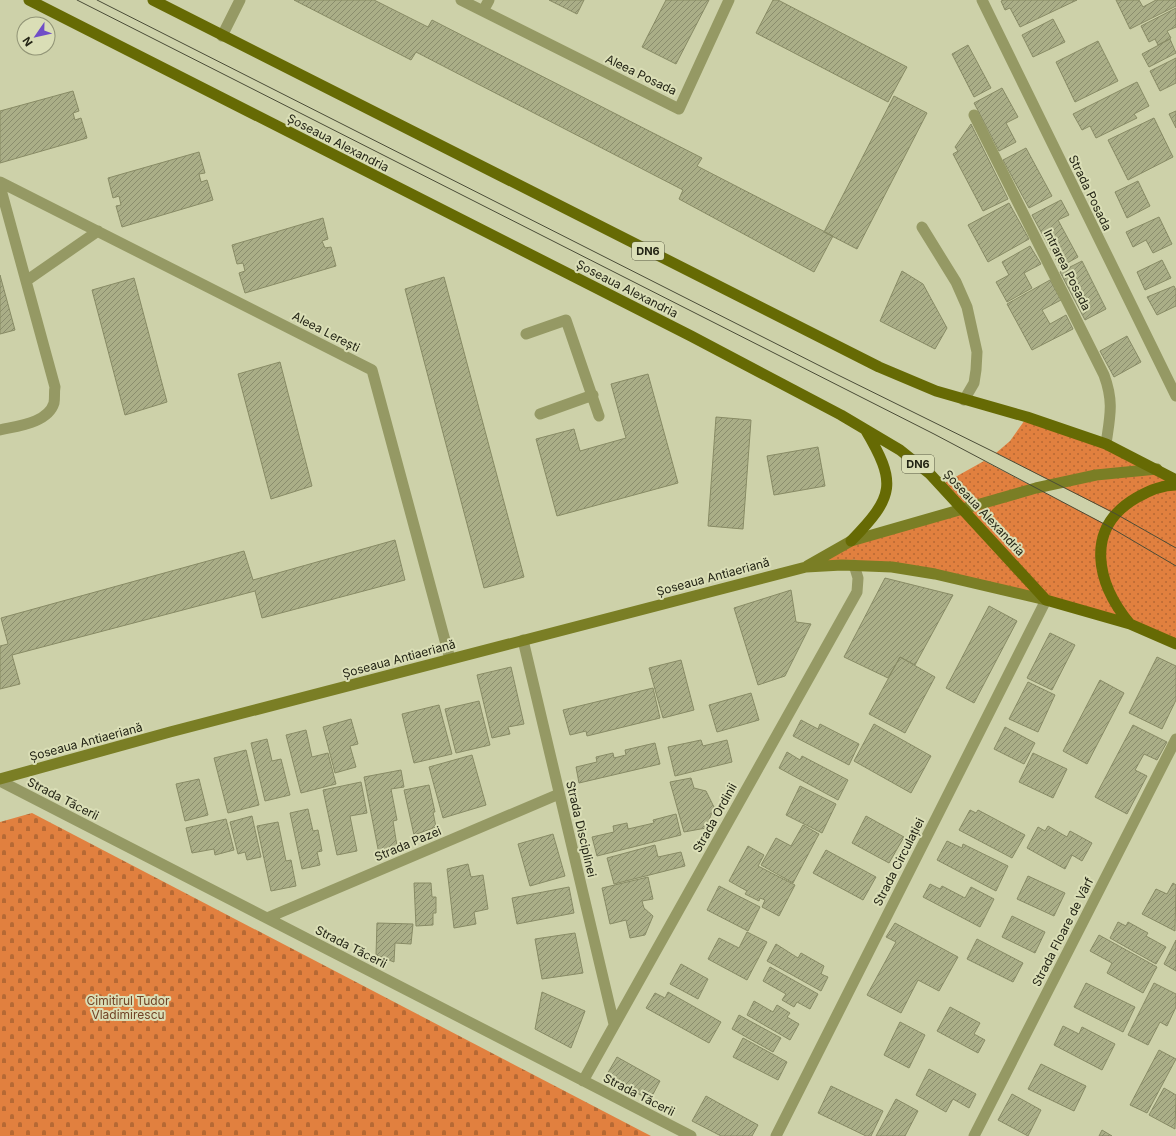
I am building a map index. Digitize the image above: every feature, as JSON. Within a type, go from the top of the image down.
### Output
[{"type":"main road","name":"Șoseaua Alexandria","points":[[29,0],[684,333],[864,429],[915,461],[941,485],[1046,600]]},
{"type":"main road","name":"DN6","points":[[152,0],[848,353],[908,381],[1106,444],[1176,480]]},
{"type":"main road","points":[[852,541],[879,510],[885,497],[887,482],[885,468],[880,456],[864,429]]},
{"type":"main road","name":"Șoseaua Antiaeriană","points":[[806,567],[852,541],[963,508],[1077,478],[1157,469]]},
{"type":"main road","points":[[1130,624],[1115,604],[1104,580],[1100,558],[1104,536],[1116,514],[1132,500],[1158,488],[1176,485]]},
{"type":"main road","name":"Șoseaua Antiaeriană","points":[[0,780],[450,659],[806,567],[854,565],[892,567],[935,574],[1046,600]]},
{"type":"main road","points":[[1046,600],[1130,624],[1176,644]]},
{"type":"main road","points":[[1155,635],[1176,635]]},
{"type":"street","points":[[222,36],[240,0]]},
{"type":"street","name":"Aleea Posada","points":[[461,0],[680,109],[729,0]]},
{"type":"street","points":[[483,11],[489,0]]},
{"type":"street","name":"Strada Posada","points":[[982,0],[1176,396]]},
{"type":"street","name":"Intrarea Posada","points":[[974,115],[1104,375],[1109,389],[1112,406],[1106,444]]},
{"type":"street","name":"Aleea Lerești","points":[[0,182],[372,370],[450,659]]},
{"type":"street","points":[[0,186],[55,387],[54,403],[48,413],[38,420],[0,430]]},
{"type":"street","points":[[922,227],[956,282],[967,307],[977,352],[974,382],[964,400]]},
{"type":"street","points":[[26,281],[98,231]]},
{"type":"street","points":[[526,334],[566,320],[599,416]]},
{"type":"street","points":[[540,414],[593,395]]},
{"type":"street","name":"Strada Ordinii","points":[[583,1081],[857,592],[858,578],[854,565]]},
{"type":"street","name":"Strada Circulației","points":[[776,1136],[1046,600]]},
{"type":"street","name":"Strada Disciplinei","points":[[523,640],[614,1024]]},
{"type":"street","name":"Strada Floare de Vârf","points":[[974,1136],[1176,739]]},
{"type":"street","name":"Strada Tăcerii","points":[[0,780],[691,1136]]},
{"type":"street","name":"Strada Pazei","points":[[267,918],[559,794]]},
{"type":"green space","points":[[1027,417],[1106,444],[1176,480],[1176,644],[1155,635],[935,574],[806,567],[840,547],[963,508],[941,485],[984,461],[1109,526],[1115,514],[996,453],[1010,441]]},
{"type":"green space","name":"Cimitirul Tudor Vladimirescu","points":[[32,813],[651,1136],[0,1136],[0,822]]},
{"type":"building","points":[[294,0],[374,0],[428,27],[432,20],[702,158],[697,166],[833,236],[814,272],[679,199],[683,190],[416,52],[411,60]]},
{"type":"building","points":[[549,0],[584,0],[577,14]]},
{"type":"building","points":[[666,0],[709,0],[676,64],[642,47]]},
{"type":"building","points":[[773,0],[778,0],[907,67],[888,102],[756,33]]},
{"type":"building","points":[[1077,0],[1020,27],[1010,8],[1005,10],[1001,1]]},
{"type":"building","points":[[1116,0],[1139,0],[1143,7],[1156,0],[1176,0],[1176,6],[1130,29]]},
{"type":"building","points":[[1176,8],[1176,27],[1167,31],[1171,38],[1158,45],[1155,39],[1149,42],[1141,26]]},
{"type":"building","points":[[1053,19],[1065,42],[1033,57],[1022,35]]},
{"type":"building","points":[[1170,39],[1176,53],[1149,67],[1142,54]]},
{"type":"building","points":[[1098,41],[1118,81],[1075,102],[1056,62]]},
{"type":"building","points":[[968,45],[991,88],[974,97],[952,54]]},
{"type":"building","points":[[1176,58],[1176,83],[1160,91],[1150,71]]},
{"type":"building","points":[[1137,82],[1149,106],[1134,114],[1137,118],[1096,138],[1090,126],[1082,130],[1073,114]]},
{"type":"building","points":[[1002,88],[1018,117],[1006,123],[1016,142],[999,151],[974,103]]},
{"type":"building","points":[[73,91],[79,111],[73,113],[75,120],[81,118],[87,138],[0,163],[0,111]]},
{"type":"building","points":[[894,96],[927,113],[857,249],[824,232]]},
{"type":"building","points":[[1176,111],[1176,128],[1169,114]]},
{"type":"building","points":[[1154,118],[1173,157],[1128,180],[1108,140]]},
{"type":"building","points":[[971,124],[1008,199],[983,211],[953,154],[958,151],[955,147]]},
{"type":"building","points":[[1026,148],[1052,196],[1029,208],[1003,160]]},
{"type":"building","points":[[199,152],[205,173],[199,174],[201,182],[207,180],[213,200],[122,227],[116,206],[121,205],[119,196],[113,198],[108,178]]},
{"type":"building","points":[[1138,181],[1150,206],[1127,218],[1115,192]]},
{"type":"building","points":[[1061,200],[1069,215],[1058,220],[1078,257],[1060,267],[1032,215]]},
{"type":"building","points":[[1009,203],[1029,239],[988,262],[968,225]]},
{"type":"building","points":[[1159,217],[1172,244],[1153,253],[1146,240],[1133,247],[1126,232]]},
{"type":"building","points":[[323,218],[328,239],[322,241],[325,248],[331,247],[336,266],[245,293],[239,273],[245,271],[243,263],[237,264],[232,245]]},
{"type":"building","points":[[1030,246],[1041,264],[1024,273],[1032,288],[1007,302],[996,282],[1009,275],[1002,262]]},
{"type":"building","points":[[1162,260],[1171,278],[1145,290],[1137,272]]},
{"type":"building","points":[[1082,261],[1106,309],[1085,320],[1060,272]]},
{"type":"building","points":[[902,271],[923,284],[947,328],[935,349],[880,321]]},
{"type":"building","points":[[0,275],[15,330],[0,334]]},
{"type":"building","points":[[444,277],[524,577],[484,588],[405,289]]},
{"type":"building","points":[[134,278],[167,402],[125,415],[92,290]]},
{"type":"building","points":[[1050,280],[1061,300],[1042,310],[1050,324],[1066,315],[1073,329],[1032,350],[1007,304]]},
{"type":"building","points":[[1174,286],[1176,290],[1176,306],[1157,315],[1147,297]]},
{"type":"building","points":[[1127,336],[1141,362],[1114,377],[1100,351]]},
{"type":"building","points":[[280,362],[312,486],[271,499],[238,374]]},
{"type":"building","points":[[648,374],[678,483],[557,516],[536,439],[574,429],[580,451],[626,438],[611,384]]},
{"type":"building","points":[[716,417],[751,420],[743,529],[708,526]]},
{"type":"building","points":[[818,447],[825,486],[774,495],[767,456]]},
{"type":"building","points":[[395,540],[405,580],[262,618],[255,591],[12,655],[20,684],[0,689],[0,646],[8,644],[1,618],[244,551],[253,580]]},
{"type":"building","points":[[885,578],[953,595],[915,665],[900,657],[888,678],[844,657]]},
{"type":"building","points":[[791,590],[796,622],[811,624],[785,676],[758,685],[734,608]]},
{"type":"building","points":[[989,606],[1017,621],[974,703],[946,688]]},
{"type":"building","points":[[1050,633],[1075,645],[1052,690],[1027,678]]},
{"type":"building","points":[[900,657],[935,677],[905,733],[869,714]]},
{"type":"building","points":[[1157,657],[1176,666],[1176,700],[1162,729],[1129,713]]},
{"type":"building","points":[[681,660],[694,710],[663,718],[649,668]]},
{"type":"building","points":[[511,667],[524,724],[508,727],[510,734],[492,738],[477,675]]},
{"type":"building","points":[[1100,680],[1124,693],[1087,764],[1063,751]]},
{"type":"building","points":[[1028,682],[1055,695],[1038,732],[1009,719]]},
{"type":"building","points":[[653,688],[660,718],[587,736],[586,731],[570,735],[563,710]]},
{"type":"building","points":[[751,693],[759,720],[717,732],[709,705]]},
{"type":"building","points":[[479,701],[490,745],[456,753],[445,709]]},
{"type":"building","points":[[439,705],[452,754],[414,763],[402,714]]},
{"type":"building","points":[[351,719],[358,744],[350,746],[356,767],[335,773],[323,727]]},
{"type":"building","points":[[801,720],[818,729],[820,724],[859,744],[849,765],[793,736]]},
{"type":"building","points":[[874,724],[931,756],[911,793],[854,761]]},
{"type":"building","points":[[1133,725],[1167,742],[1157,760],[1144,754],[1135,770],[1147,776],[1127,814],[1095,797]]},
{"type":"building","points":[[1005,727],[1035,743],[1024,764],[994,749]]},
{"type":"building","points":[[306,730],[312,757],[328,753],[336,784],[301,793],[286,735]]},
{"type":"building","points":[[267,739],[272,761],[281,759],[290,795],[265,801],[251,743]]},
{"type":"building","points":[[701,740],[703,746],[727,740],[732,762],[675,776],[668,747]]},
{"type":"building","points":[[655,743],[660,764],[579,783],[576,767],[597,762],[596,757],[613,753],[614,758],[626,755],[625,750]]},
{"type":"building","points":[[246,750],[259,805],[228,813],[214,758]]},
{"type":"building","points":[[787,752],[800,760],[802,756],[848,780],[838,800],[779,768]]},
{"type":"building","points":[[1033,753],[1067,769],[1053,798],[1019,782]]},
{"type":"building","points":[[472,755],[486,805],[443,818],[429,767]]},
{"type":"building","points":[[401,770],[404,787],[391,789],[397,820],[393,821],[397,846],[379,854],[364,777]]},
{"type":"building","points":[[691,778],[694,788],[706,791],[714,807],[706,828],[684,832],[670,782]]},
{"type":"building","points":[[199,779],[208,815],[185,821],[176,784]]},
{"type":"building","points":[[361,782],[367,813],[350,816],[357,851],[337,855],[323,790]]},
{"type":"building","points":[[429,785],[435,812],[433,812],[436,827],[414,835],[404,790]]},
{"type":"building","points":[[800,786],[836,804],[822,833],[786,815]]},
{"type":"building","points":[[308,809],[313,831],[318,830],[322,851],[317,852],[320,865],[302,869],[290,813]]},
{"type":"building","points":[[970,810],[976,813],[978,810],[1025,835],[1012,858],[959,830]]},
{"type":"building","points":[[676,814],[681,835],[597,856],[592,837],[614,832],[613,826],[627,823],[628,829],[654,823],[653,820]]},
{"type":"building","points":[[252,816],[261,857],[247,860],[245,852],[238,854],[230,822]]},
{"type":"building","points":[[866,816],[904,837],[889,863],[852,843]]},
{"type":"building","points":[[226,819],[234,850],[215,855],[214,849],[192,853],[186,828]]},
{"type":"building","points":[[278,822],[286,861],[291,860],[296,886],[271,891],[257,826]]},
{"type":"building","points":[[803,825],[819,834],[793,883],[761,865],[776,838],[791,846]]},
{"type":"building","points":[[1048,826],[1067,837],[1070,831],[1092,843],[1082,861],[1072,855],[1065,869],[1027,848],[1038,827],[1045,831]]},
{"type":"building","points":[[553,834],[565,876],[530,886],[518,844]]},
{"type":"building","points":[[947,841],[962,848],[963,844],[1008,866],[996,891],[937,860]]},
{"type":"building","points":[[655,845],[658,857],[681,852],[685,866],[614,884],[607,858]]},
{"type":"building","points":[[748,846],[764,855],[758,866],[795,885],[779,916],[762,907],[765,900],[760,898],[759,901],[745,894],[747,891],[729,881]]},
{"type":"building","points":[[826,850],[876,877],[863,900],[813,873]]},
{"type":"building","points":[[468,864],[471,877],[483,875],[488,909],[474,912],[476,924],[454,928],[447,869]]},
{"type":"building","points":[[1028,876],[1065,893],[1054,916],[1017,899]]},
{"type":"building","points":[[648,877],[653,899],[642,901],[644,908],[653,916],[645,935],[630,938],[626,920],[610,924],[602,888]]},
{"type":"building","points":[[414,883],[431,883],[432,897],[436,897],[436,913],[433,913],[433,925],[416,926]]},
{"type":"building","points":[[1173,883],[1176,885],[1175,931],[1142,914],[1156,889],[1167,894]]},
{"type":"building","points":[[930,884],[940,889],[942,886],[965,898],[971,887],[994,899],[980,927],[923,897]]},
{"type":"building","points":[[719,886],[760,907],[748,931],[707,910]]},
{"type":"building","points":[[569,887],[574,913],[517,924],[512,898]]},
{"type":"building","points":[[1012,916],[1045,932],[1035,953],[1002,937]]},
{"type":"building","points":[[1118,922],[1126,926],[1128,922],[1148,933],[1146,936],[1166,947],[1156,964],[1110,938]]},
{"type":"building","points":[[377,923],[413,924],[411,944],[395,943],[394,962],[376,955]]},
{"type":"building","points":[[895,923],[958,957],[939,991],[918,980],[901,1013],[867,995],[896,942],[886,937]]},
{"type":"building","points":[[747,932],[767,942],[747,980],[708,959],[719,938],[739,948]]},
{"type":"building","points":[[575,933],[583,973],[542,979],[535,939]]},
{"type":"building","points":[[1099,935],[1157,967],[1143,993],[1107,973],[1112,963],[1090,951]]},
{"type":"building","points":[[977,939],[1023,963],[1013,982],[967,959]]},
{"type":"building","points":[[1176,940],[1176,971],[1164,964]]},
{"type":"building","points":[[776,944],[798,958],[801,953],[824,966],[821,974],[828,977],[821,991],[767,961]]},
{"type":"building","points":[[681,964],[708,979],[698,999],[670,984]]},
{"type":"building","points":[[770,967],[818,994],[810,1009],[797,1002],[794,1007],[782,1000],[786,994],[763,981]]},
{"type":"building","points":[[1086,983],[1135,1007],[1123,1032],[1074,1007]]},
{"type":"building","points":[[1154,983],[1176,994],[1176,1007],[1167,1026],[1160,1022],[1148,1045],[1128,1035]]},
{"type":"building","points":[[542,992],[585,1011],[571,1048],[535,1029]]},
{"type":"building","points":[[668,992],[721,1022],[709,1043],[646,1008],[655,993],[665,998]]},
{"type":"building","points":[[754,1001],[773,1012],[777,1005],[790,1013],[787,1017],[799,1024],[790,1040],[747,1015]]},
{"type":"building","points":[[950,1007],[980,1023],[974,1034],[985,1040],[978,1053],[937,1031]]},
{"type":"building","points":[[739,1015],[781,1038],[773,1052],[732,1029]]},
{"type":"building","points":[[900,1022],[925,1035],[909,1068],[884,1055]]},
{"type":"building","points":[[1063,1026],[1079,1034],[1082,1027],[1115,1044],[1102,1070],[1054,1045]]},
{"type":"building","points":[[743,1038],[787,1062],[778,1080],[733,1057]]},
{"type":"building","points":[[1159,1050],[1176,1059],[1147,1113],[1130,1105]]},
{"type":"building","points":[[617,1057],[660,1081],[650,1100],[606,1076]]},
{"type":"building","points":[[1041,1064],[1086,1086],[1074,1111],[1028,1089]]},
{"type":"building","points":[[929,1069],[976,1094],[969,1108],[953,1099],[946,1112],[916,1095]]},
{"type":"building","points":[[831,1086],[883,1111],[871,1136],[866,1136],[818,1113]]},
{"type":"building","points":[[1164,1088],[1176,1095],[1175,1129],[1149,1115]]},
{"type":"building","points":[[1012,1094],[1041,1110],[1028,1136],[998,1120]]},
{"type":"building","points":[[706,1096],[758,1125],[752,1136],[721,1136],[692,1121]]},
{"type":"building","points":[[896,1099],[918,1111],[905,1136],[876,1136]]},
{"type":"building","points":[[1102,1130],[1112,1136],[1099,1136]]},
{"type":"tram line","points":[[77,0],[934,434],[1108,526],[1176,566]]},
{"type":"tram line","points":[[97,0],[834,373],[996,453],[1116,514],[1176,548]]}]
